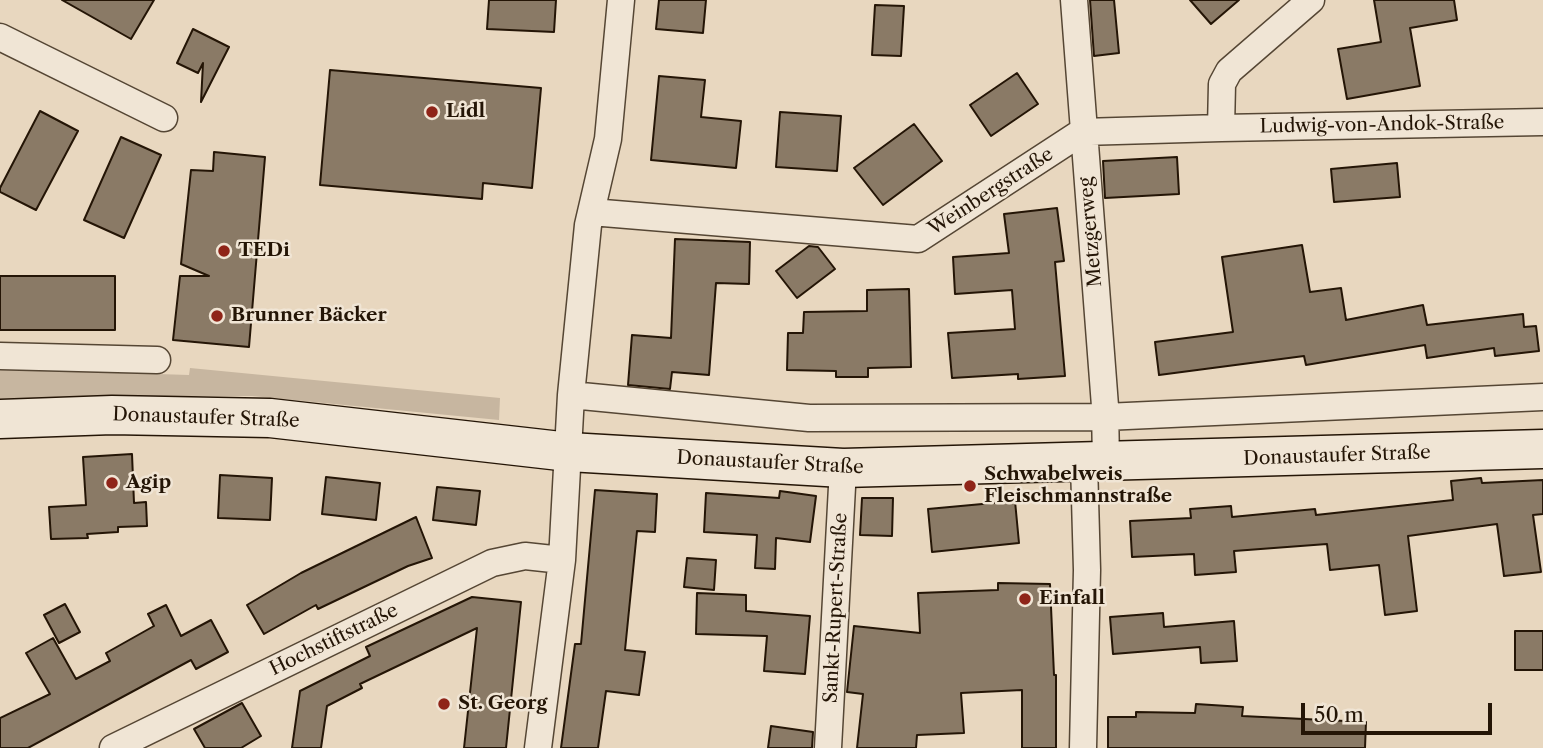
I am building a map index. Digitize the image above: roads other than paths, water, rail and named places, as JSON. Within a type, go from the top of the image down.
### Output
[{"type":"main road","name":"Donaustaufer Straße","points":[[0,419],[112,415],[270,418],[569,452],[843,468],[1543,449]]},
{"type":"street","points":[[538,748],[562,560],[571,395],[591,212],[608,139],[621,0]]},
{"type":"street","name":"Metzgerweg","points":[[1074,0],[1105,417],[1095,463],[1087,570],[1083,748]]},
{"type":"street","points":[[1082,132],[1221,128],[1222,84],[1229,71],[1311,0]]},
{"type":"street","points":[[0,37],[164,118]]},
{"type":"street","name":"Ludwig-von-Andok-Straße","points":[[1221,128],[1543,122]]},
{"type":"street","name":"Weinbergstraße","points":[[591,212],[918,239],[1082,132]]},
{"type":"street","points":[[0,356],[157,360]]},
{"type":"street","points":[[571,395],[810,418],[1105,417],[1543,397]]},
{"type":"street","name":"Sankt-Rupert-Straße","points":[[828,748],[843,468]]},
{"type":"street","name":"Hochstiftstraße","points":[[113,748],[492,563],[525,556],[562,560]]},
{"type":"place","name":"Lidl","points":[[432,112]]},
{"type":"place","name":"TEDi","points":[[224,251]]},
{"type":"place","name":"Brunner Bäcker","points":[[217,316]]},
{"type":"place","name":"Agip","points":[[112,483]]},
{"type":"place","name":"Schwabelweis Fleischmannstraße","points":[[970,486]]},
{"type":"place","name":"Einfall","points":[[1025,599]]},
{"type":"place","name":"St. Georg","points":[[444,704]]}]
